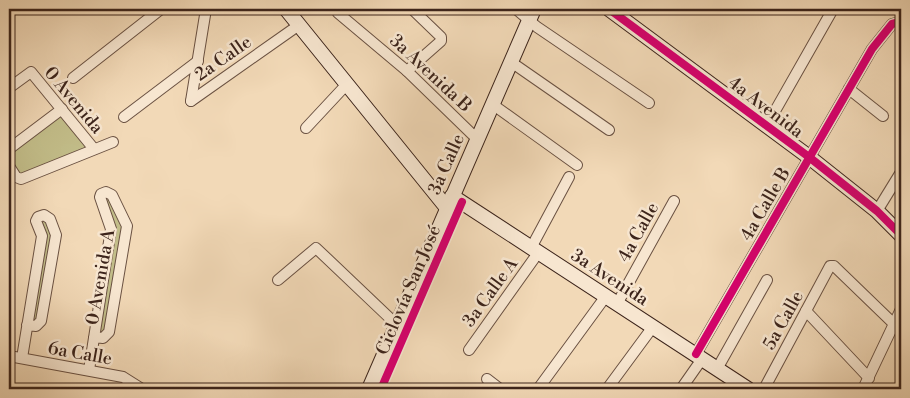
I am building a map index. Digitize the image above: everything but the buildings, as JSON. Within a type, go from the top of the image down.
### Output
[{"type":"street","points":[[73,78],[161,9]]},
{"type":"street","points":[[124,117],[198,61],[206,9]]},
{"type":"street","name":"3a Avenida","points":[[286,9],[346,84],[449,202],[535,251],[748,389]]},
{"type":"street","points":[[407,71],[441,41],[441,37],[412,9]]},
{"type":"street","points":[[516,9],[532,15],[650,103]]},
{"type":"street","name":"4a Avenida","points":[[609,9],[809,157],[877,211],[901,235]]},
{"type":"street","points":[[767,126],[833,9]]},
{"type":"street","name":"3a Avenida B","points":[[338,13],[407,71],[477,139]]},
{"type":"street","name":"3a Calle","points":[[368,389],[532,15]]},
{"type":"street","name":"4a Calle B","points":[[681,389],[809,157],[872,49],[892,24],[899,25]]},
{"type":"street","name":"2a Calle","points":[[198,61],[191,101],[299,25]]},
{"type":"street","points":[[510,62],[609,130]]},
{"type":"street","name":"0 Avenida","points":[[9,88],[29,72],[33,74],[94,149]]},
{"type":"street","points":[[306,128],[346,84]]},
{"type":"street","points":[[849,89],[883,116]]},
{"type":"street","points":[[492,104],[577,165]]},
{"type":"street","points":[[9,149],[62,109]]},
{"type":"street","points":[[9,166],[16,177],[22,179],[113,142]]},
{"type":"street","points":[[877,211],[901,172]]},
{"type":"street","name":"3a Calle A","points":[[469,350],[535,251],[569,177]]},
{"type":"street","name":"0 Avenida A","points":[[89,370],[94,336],[111,229],[100,198],[101,194],[106,192],[112,195],[127,226],[109,332],[103,338],[94,336]]},
{"type":"street","name":"4a Calle","points":[[538,389],[612,300],[674,201]]},
{"type":"street","points":[[22,358],[27,325],[42,236],[36,221],[38,217],[44,215],[50,219],[56,235],[41,321],[36,326],[27,325]]},
{"type":"street","points":[[278,280],[316,248],[396,324]]},
{"type":"street","name":"5a Calle","points":[[764,389],[830,266],[834,266],[894,324]]},
{"type":"street","points":[[717,369],[767,280]]},
{"type":"street","points":[[863,389],[901,308]]},
{"type":"street","points":[[806,311],[869,378]]},
{"type":"street","points":[[608,389],[652,328]]},
{"type":"street","name":"6a Calle","points":[[9,358],[22,358],[123,377],[142,389]]},
{"type":"street","points":[[487,379],[500,389]]},
{"type":"shaded area","points":[[62,109],[94,149],[21,179],[9,166],[9,149]]},
{"type":"shaded area","points":[[105,192],[127,226],[109,332],[94,337],[111,229],[100,197]]},
{"type":"shaded area","points":[[42,215],[56,235],[41,321],[27,325],[42,236],[37,223]]},
{"type":"cycle path","points":[[609,9],[809,157],[877,211],[901,235]]},
{"type":"cycle path","points":[[696,354],[872,49],[892,24],[896,23],[901,27]]},
{"type":"cycle path","name":"Ciclovía San José","points":[[381,389],[462,202]]}]
